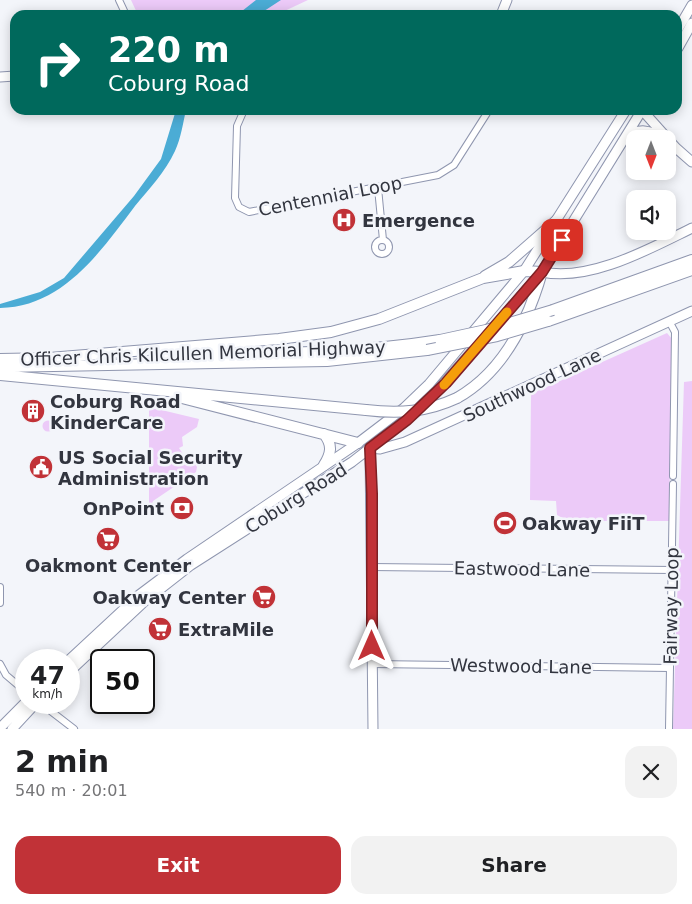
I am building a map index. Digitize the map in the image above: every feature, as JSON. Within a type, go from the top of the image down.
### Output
[{"type":"highway","points":[[49,358],[279,339],[331,332],[379,319],[496,272],[557,220]]},
{"type":"highway","name":"Officer Chris Kilcullen Memorial Highway","points":[[0,359],[328,352],[392,347],[440,340],[507,325],[692,260]]},
{"type":"highway","name":"Officer Chris Kilcullen Memorial Highway","points":[[0,367],[327,360],[427,350],[497,336],[548,321],[692,270]]},
{"type":"highway","points":[[0,375],[366,410],[411,412],[432,408],[472,390],[499,364],[511,345],[536,292],[542,272],[496,272]]},
{"type":"highway","points":[[145,389],[358,443]]},
{"type":"highway","points":[[324,434],[330,443],[331,452],[324,465]]},
{"type":"main road","points":[[682,23],[690,8]]},
{"type":"main road","points":[[682,41],[692,23]]},
{"type":"main road","name":"Coburg Road","points":[[80,662],[189,562],[324,465],[358,443],[404,408],[429,384],[504,298],[524,271],[623,115]]},
{"type":"main road","name":"Coburg Road","points":[[631,130],[639,115]]},
{"type":"main road","points":[[646,115],[659,130]]},
{"type":"main road","name":"Coburg Road","points":[[80,650],[139,594],[370,448],[407,420],[446,383],[542,272],[626,139]]},
{"type":"main road","points":[[676,149],[692,162]]},
{"type":"main road","points":[[542,272],[566,276],[589,271],[657,245],[692,228]]},
{"type":"main road","name":"Southwood Lane","points":[[370,448],[380,449],[405,442],[692,311]]},
{"type":"main road","points":[[358,443],[370,448],[373,729]]},
{"type":"main road","points":[[0,728],[15,713]]},
{"type":"main road","points":[[12,729],[26,714]]},
{"type":"street","name":"Centennial Loop","points":[[242,115],[237,126],[235,198],[241,209],[255,212],[378,188],[446,172],[459,158],[486,115]]},
{"type":"street","points":[[378,188],[383,240]]},
{"type":"street","points":[[669,321],[675,332],[673,476]]},
{"type":"street","name":"Fairway Loop","points":[[669,729],[673,484]]},
{"type":"street","name":"Eastwood Lane","points":[[372,567],[673,570]]},
{"type":"street","points":[[0,587],[0,603]]},
{"type":"street","points":[[0,664],[6,675],[15,683]]},
{"type":"street","name":"Westwood Lane","points":[[372,664],[670,668]]},
{"type":"street","points":[[54,714],[74,729]]},
{"type":"shaded area","points":[[131,0],[308,0],[287,10],[136,10]]},
{"type":"shaded area","points":[[667,333],[672,339],[669,521],[568,521],[557,515],[556,501],[530,500],[531,394]]},
{"type":"shaded area","points":[[692,381],[692,729],[673,729],[684,382]]},
{"type":"shaded area","points":[[149,407],[199,419],[197,427],[182,437],[183,446],[179,448],[187,460],[191,458],[197,467],[196,472],[153,501],[151,506],[149,505]]},
{"type":"shaded area","points":[[48,420],[54,426],[48,432],[42,426]]},
{"type":"water","points":[[256,0],[281,0],[266,10],[243,10]]},
{"type":"water","points":[[174,115],[185,115],[179,141],[167,166],[94,258],[78,274],[43,298],[22,305],[0,308],[0,304],[40,292],[64,278],[134,196],[161,159]]},
{"type":"slow traffic","points":[[444,385],[507,312]]},
{"type":"place","name":"Emergence","points":[[344,220]]},
{"type":"place","name":"Coburg Road KinderCare","points":[[33,411]]},
{"type":"place","name":"US Social Security Administration","points":[[41,467]]},
{"type":"place","name":"OnPoint","points":[[182,508]]},
{"type":"place","name":"Oakway FiiT","points":[[505,523]]},
{"type":"place","name":"Oakmont Center","points":[[108,539]]},
{"type":"place","name":"Oakway Center","points":[[264,597]]},
{"type":"place","name":"ExtraMile","points":[[160,629]]},
{"type":"route","points":[[372,646],[372,471],[370,448],[424,406],[446,383],[542,272],[562,240]]}]
